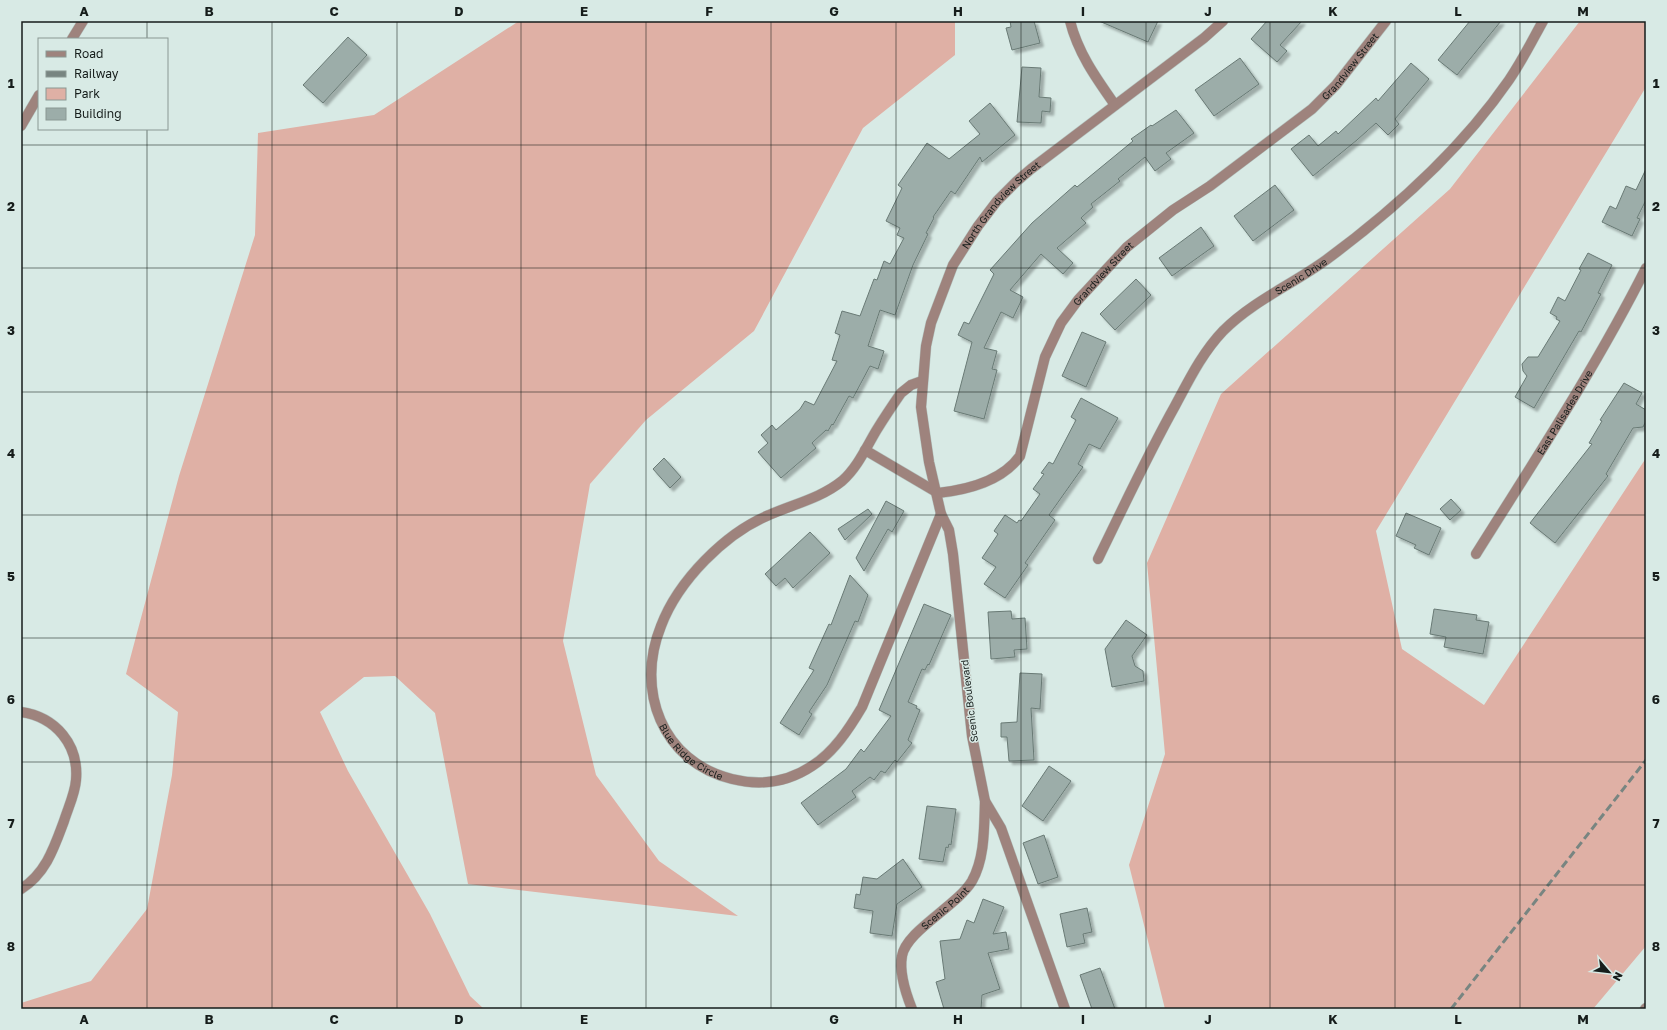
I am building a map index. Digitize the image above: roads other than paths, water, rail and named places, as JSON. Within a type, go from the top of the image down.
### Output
[{"type":"street","points":[[73,38],[83,21]]},
{"type":"street","points":[[1070,21],[1080,52],[1091,72],[1115,105]]},
{"type":"street","name":"North Grandview Street","points":[[922,381],[926,346],[931,323],[950,272],[969,237],[997,201],[1017,181],[1204,38],[1223,21]]},
{"type":"street","name":"Grandview Street","points":[[938,493],[984,482],[1000,475],[1015,463],[1023,448],[1045,357],[1061,323],[1078,300],[1127,247],[1173,210],[1210,186],[1312,109],[1336,85],[1386,21]]},
{"type":"street","name":"Scenic Drive","points":[[1098,559],[1144,462],[1209,346],[1224,330],[1271,294],[1324,262],[1378,221],[1430,172],[1461,139],[1498,94],[1509,79],[1543,21]]},
{"type":"street","points":[[21,126],[24,111],[38,96]]},
{"type":"street","name":"East Palisades Drive","points":[[1476,554],[1578,391],[1614,330],[1646,268]]},
{"type":"street","points":[[922,381],[910,385],[901,393],[865,450],[938,493]]},
{"type":"street","name":"Scenic Boulevard","points":[[922,381],[921,407],[924,427],[941,514],[948,530],[953,554],[972,736],[985,801],[1001,828],[1064,1009]]},
{"type":"street","name":"Blue Ridge Circle","points":[[865,450],[849,474],[831,489],[810,499],[756,520],[731,538],[698,569],[671,605],[654,644],[650,664],[650,682],[655,707],[660,722],[672,741],[686,756],[702,768],[719,776],[760,783],[774,782],[800,773],[826,755],[845,733],[862,707],[941,514]]},
{"type":"street","points":[[21,712],[41,718],[58,729],[68,740],[74,752],[77,767],[75,788],[55,846],[40,874],[21,889]]},
{"type":"street","name":"Scenic Point","points":[[912,1009],[902,970],[901,956],[904,949],[919,931],[959,898],[972,880],[982,850],[985,801]]},
{"type":"railway","points":[[1451,1009],[1646,760]]}]
